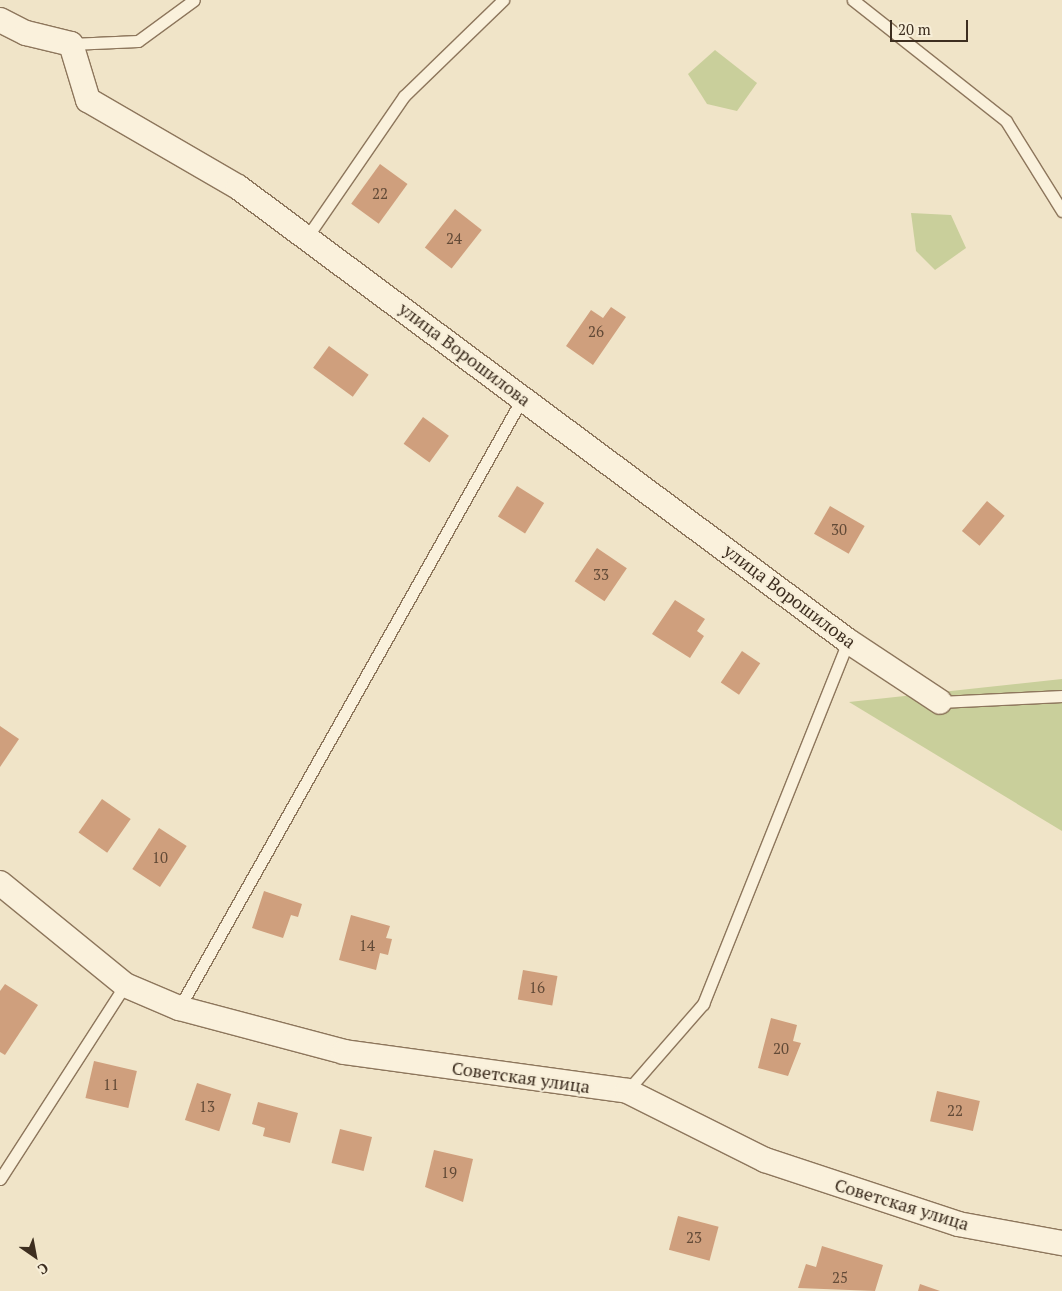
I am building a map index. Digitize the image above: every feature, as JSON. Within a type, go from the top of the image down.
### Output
[{"type":"street","points":[[0,20],[26,33],[71,44]]},
{"type":"street","name":"улица Ворошилова","points":[[71,44],[88,100],[238,187],[308,236],[848,641],[940,702]]},
{"type":"street","name":"Советская улица","points":[[0,883],[126,985],[179,1008],[344,1052],[628,1091],[765,1160],[958,1224],[1062,1243]]},
{"type":"lane","points":[[71,44],[138,41],[194,0]]},
{"type":"lane","points":[[308,236],[404,96],[503,0]]},
{"type":"lane","points":[[854,0],[1006,121],[1062,211]]},
{"type":"lane","points":[[179,1008],[523,397]]},
{"type":"lane","points":[[628,1091],[703,1004],[848,641]]},
{"type":"lane","points":[[940,702],[1062,696]]},
{"type":"lane","points":[[0,1179],[126,985]]},
{"type":"green space","points":[[715,50],[757,83],[737,111],[707,104],[688,74]]},
{"type":"green space","points":[[911,213],[951,215],[966,248],[935,270],[916,251]]},
{"type":"green space","points":[[1062,679],[1062,831],[849,702]]},
{"type":"building","points":[[380,164],[408,184],[379,224],[351,204]]},
{"type":"building","points":[[455,209],[482,230],[452,269],[425,248]]},
{"type":"building","points":[[611,307],[626,317],[593,365],[566,346],[591,310],[603,318]]},
{"type":"building","points":[[329,346],[369,375],[353,397],[313,368]]},
{"type":"building","points":[[423,417],[449,436],[429,463],[404,444]]},
{"type":"building","points":[[517,486],[544,503],[525,533],[498,517]]},
{"type":"building","points":[[987,501],[1005,516],[980,546],[962,531]]},
{"type":"building","points":[[830,506],[865,526],[849,554],[814,534]]},
{"type":"building","points":[[597,548],[627,568],[604,601],[575,581]]},
{"type":"building","points":[[675,600],[705,619],[697,631],[704,636],[690,658],[652,634]]},
{"type":"building","points":[[742,651],[760,663],[739,695],[721,683]]},
{"type":"building","points":[[0,726],[19,739],[0,767]]},
{"type":"building","points":[[102,799],[131,819],[107,853],[78,833]]},
{"type":"building","points":[[159,828],[187,846],[160,887],[132,869]]},
{"type":"building","points":[[264,891],[302,904],[298,917],[291,915],[283,938],[252,928]]},
{"type":"building","points":[[351,915],[390,926],[386,938],[392,939],[388,955],[380,953],[376,970],[339,960]]},
{"type":"building","points":[[523,970],[557,976],[552,1006],[518,1000]]},
{"type":"building","points":[[5,984],[38,1005],[5,1055],[0,1052],[0,991]]},
{"type":"building","points":[[771,1018],[797,1025],[793,1041],[801,1043],[788,1076],[758,1068]]},
{"type":"building","points":[[94,1061],[137,1071],[128,1108],[85,1098]]},
{"type":"building","points":[[197,1083],[231,1094],[219,1131],[185,1120]]},
{"type":"building","points":[[937,1091],[980,1101],[973,1131],[930,1121]]},
{"type":"building","points":[[258,1102],[298,1113],[290,1143],[263,1136],[265,1128],[252,1124]]},
{"type":"building","points":[[340,1129],[372,1137],[364,1171],[332,1163]]},
{"type":"building","points":[[434,1150],[473,1159],[463,1202],[425,1187]]},
{"type":"building","points":[[678,1216],[719,1227],[710,1261],[669,1250]]},
{"type":"building","points":[[822,1246],[883,1265],[875,1291],[798,1288],[806,1264],[816,1267]]},
{"type":"building","points":[[920,1284],[940,1291],[918,1291]]}]
